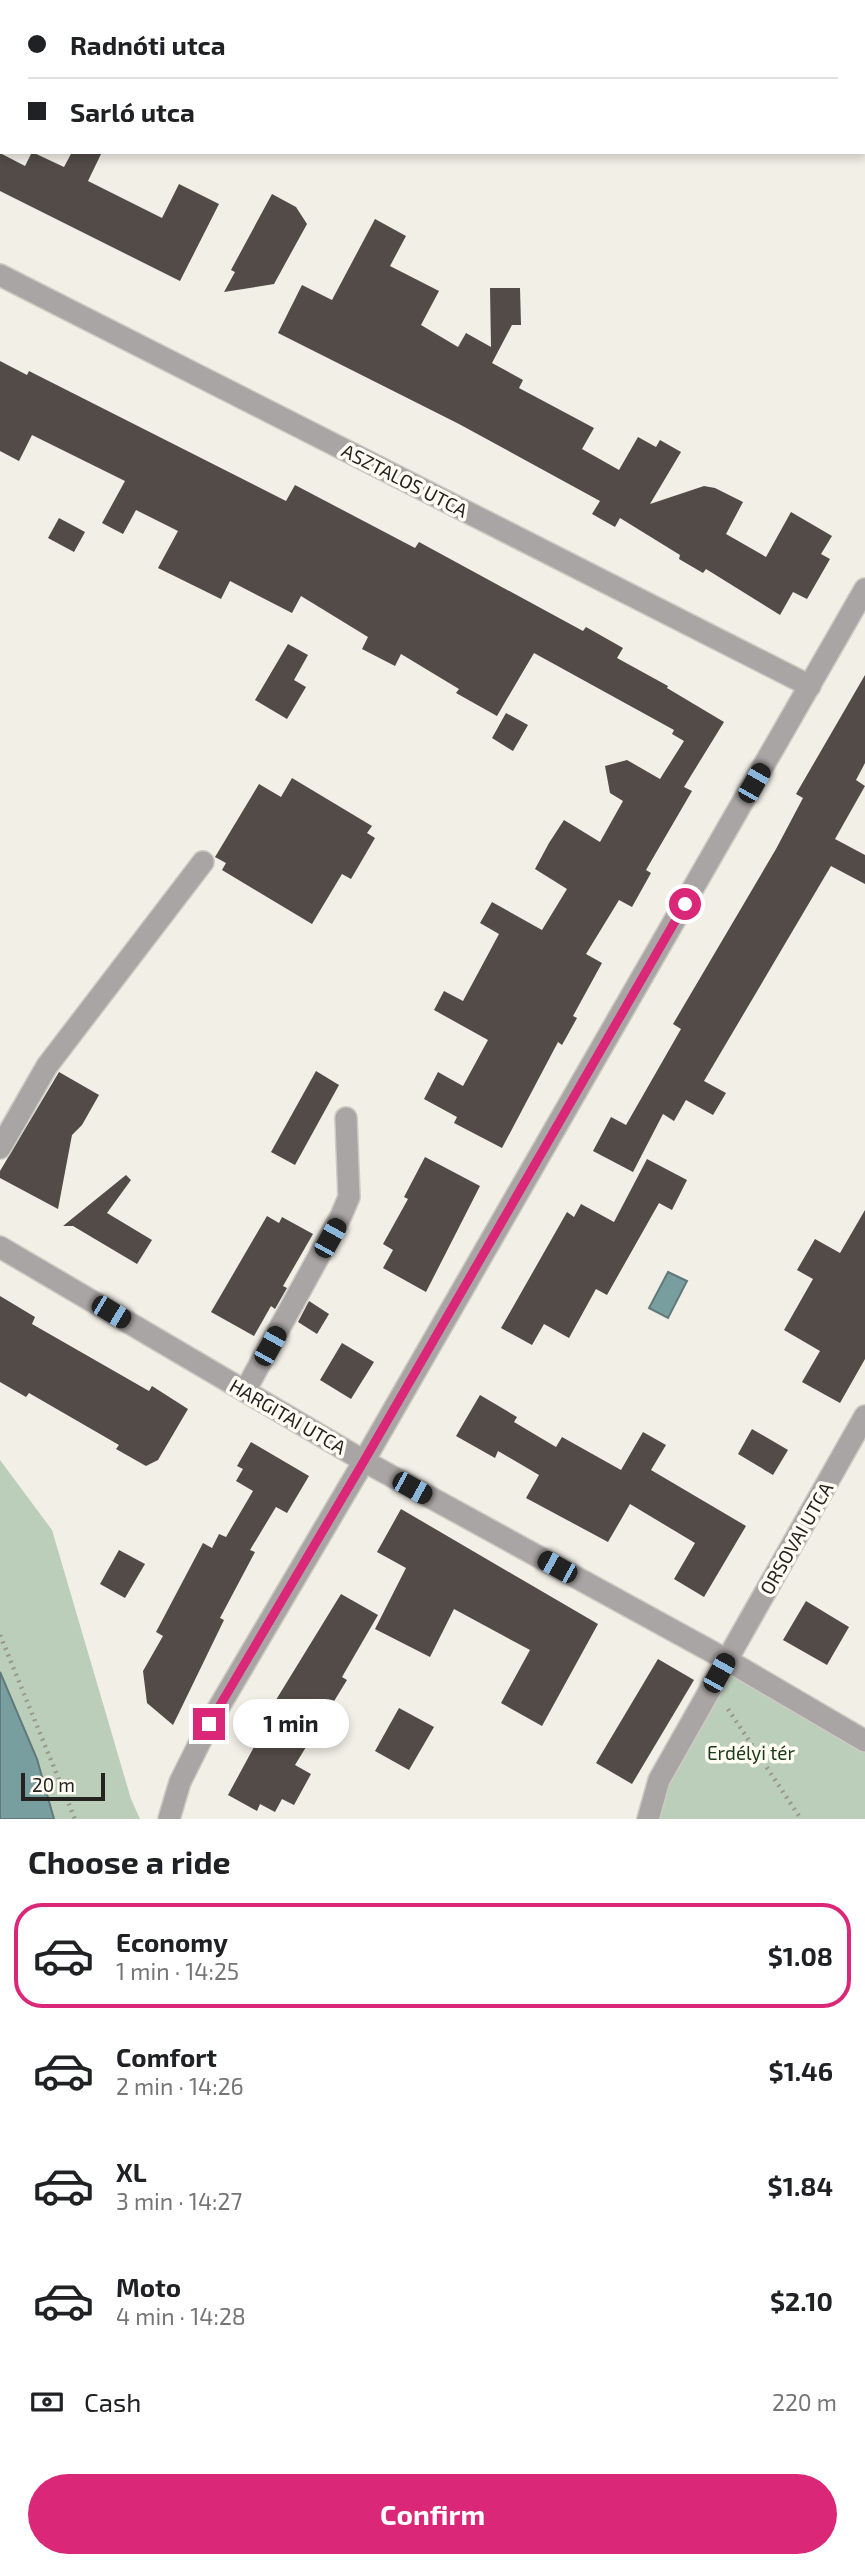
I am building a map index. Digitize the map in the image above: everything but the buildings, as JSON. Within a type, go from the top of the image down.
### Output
[{"type":"street","name":"ASZTALOS UTCA","points":[[0,275],[810,686]]},
{"type":"street","points":[[169,1819],[180,1782],[209,1724],[364,1461],[865,589]]},
{"type":"street","points":[[0,1148],[47,1066],[203,862]]},
{"type":"street","points":[[245,1391],[349,1197],[346,1118]]},
{"type":"street","name":"HARGITAI UTCA","points":[[0,1247],[364,1461],[727,1660]]},
{"type":"street","name":"ORSOVAI UTCA","points":[[727,1660],[865,1416]]},
{"type":"street","points":[[648,1819],[659,1780],[727,1660],[865,1741]]},
{"type":"path","points":[[0,1635],[75,1819]]},
{"type":"path","points":[[712,1686],[801,1819]]},
{"type":"green space","points":[[0,1460],[52,1530],[131,1799],[140,1819],[54,1819],[37,1759],[0,1672]]},
{"type":"green space","name":"Erdélyi tér","points":[[727,1660],[865,1741],[865,1819],[648,1819]]},
{"type":"water","points":[[668,1272],[687,1281],[668,1318],[649,1308]]},
{"type":"water","points":[[0,1672],[37,1759],[54,1819],[0,1819]]},
{"type":"route","points":[[209,1724],[685,904]]}]
